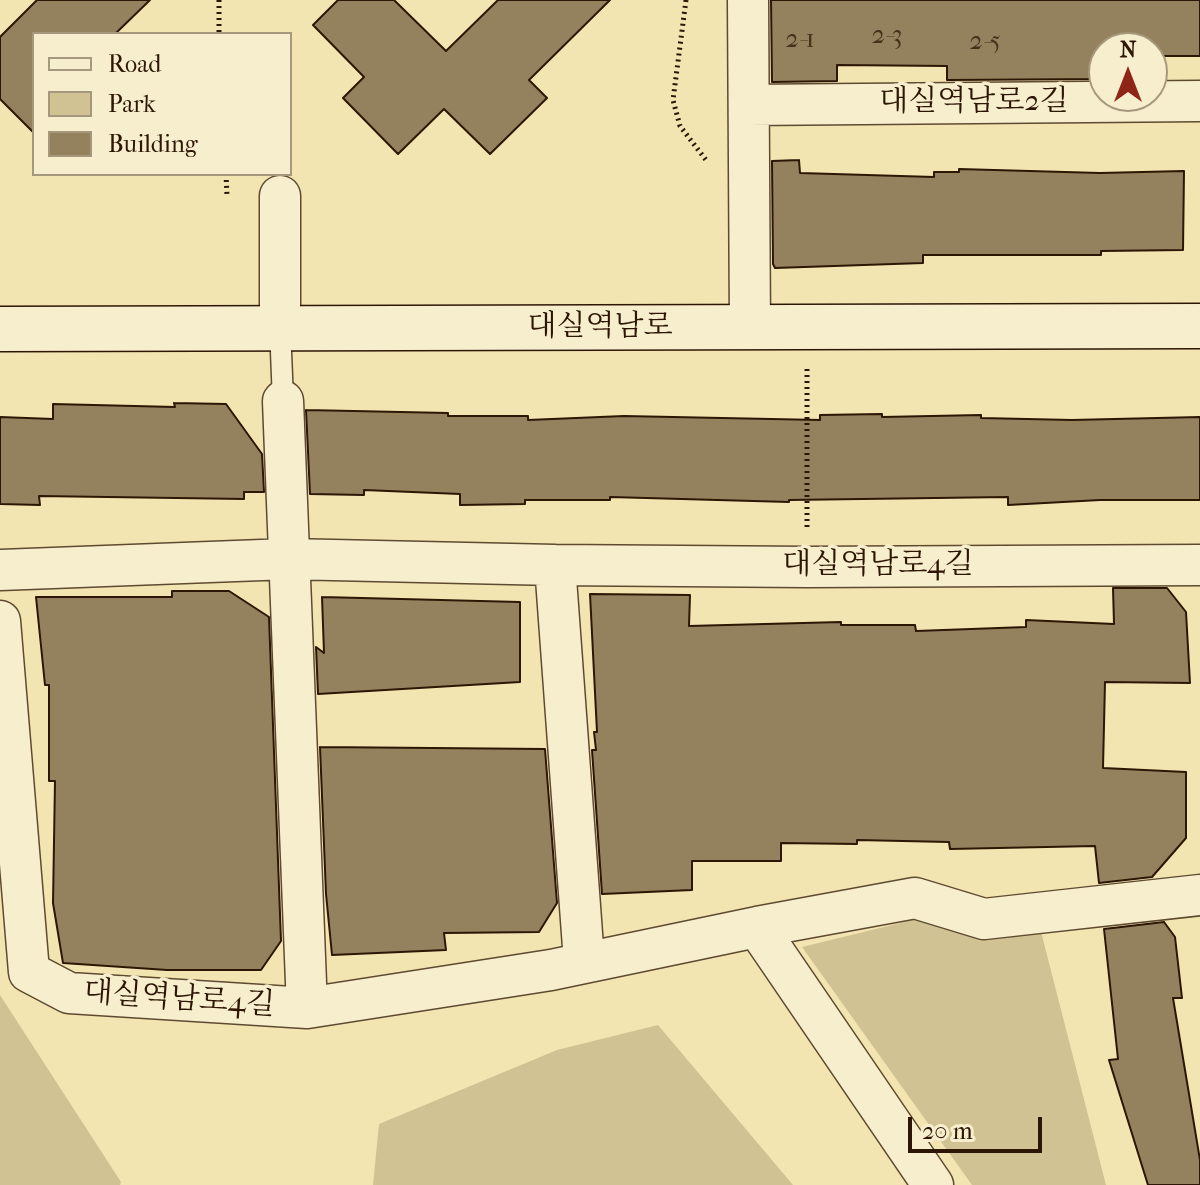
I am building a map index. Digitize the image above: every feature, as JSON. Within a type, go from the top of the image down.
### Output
[{"type":"street","points":[[748,0],[750,328]]},
{"type":"street","name":"대실역남로2길","points":[[749,105],[1200,101]]},
{"type":"street","points":[[280,185],[280,327]]},
{"type":"street","name":"대실역남로","points":[[0,329],[1200,326]]},
{"type":"street","points":[[283,401],[307,1008]]},
{"type":"street","name":"대실역남로4길","points":[[0,570],[288,559],[807,567],[1200,565]]},
{"type":"street","points":[[555,565],[584,961]]},
{"type":"street","name":"대실역남로4길","points":[[0,621],[29,972],[69,993],[307,1008],[551,970],[584,961],[915,898],[984,919],[1200,895]]},
{"type":"street","points":[[757,927],[933,1185]]},
{"type":"lane","points":[[280,327],[283,401]]},
{"type":"path","points":[[219,0],[219,32]]},
{"type":"path","points":[[686,0],[673,100],[680,126],[714,170]]},
{"type":"path","points":[[226,176],[227,196]]},
{"type":"path","points":[[807,328],[807,567]]},
{"type":"green space","points":[[921,918],[1038,920],[1106,1185],[972,1185],[802,947]]},
{"type":"green space","points":[[0,995],[121,1182],[120,1185],[0,1185]]},
{"type":"green space","points":[[658,1025],[793,1185],[373,1185],[379,1124],[557,1050]]},
{"type":"building","points":[[37,0],[150,0],[117,32],[32,32],[32,131],[0,99],[0,37]]},
{"type":"building","points":[[338,0],[394,0],[446,51],[498,0],[610,0],[529,80],[547,98],[490,154],[444,109],[398,154],[343,98],[364,77],[313,25]]},
{"type":"building","points":[[771,0],[1200,0],[1200,56],[1168,56],[1168,32],[1088,32],[1088,79],[947,80],[947,66],[837,65],[837,81],[772,82]]},
{"type":"building","points":[[799,160],[800,173],[934,177],[934,172],[959,172],[959,169],[1100,173],[1184,171],[1183,250],[1101,251],[1101,255],[923,255],[923,263],[775,268],[772,161]]},
{"type":"building","points":[[174,403],[226,404],[262,454],[264,492],[244,492],[244,499],[39,496],[40,505],[0,504],[0,417],[53,419],[53,404],[175,407]]},
{"type":"building","points":[[306,410],[528,416],[528,420],[624,416],[820,420],[820,415],[882,414],[882,417],[981,415],[981,418],[1072,420],[1200,417],[1200,500],[1100,500],[1008,505],[1008,497],[789,502],[610,497],[610,500],[525,500],[525,504],[460,505],[460,494],[364,490],[364,495],[310,494]]},
{"type":"building","points":[[1113,588],[1167,588],[1186,612],[1190,683],[1105,682],[1103,768],[1186,772],[1186,838],[1152,877],[1099,883],[1095,846],[950,849],[949,842],[857,840],[857,844],[781,843],[781,861],[692,861],[692,890],[602,894],[592,750],[596,750],[594,732],[597,732],[590,594],[690,595],[689,626],[841,622],[841,625],[915,625],[916,631],[1026,627],[1026,620],[1114,624]]},
{"type":"building","points":[[172,591],[229,591],[269,617],[281,941],[261,970],[167,970],[63,963],[53,903],[55,781],[49,781],[49,685],[45,685],[36,597],[172,597]]},
{"type":"building","points":[[322,597],[520,602],[520,682],[318,694],[316,647],[324,653]]},
{"type":"building","points":[[320,747],[545,749],[557,903],[539,932],[444,933],[446,950],[332,955],[326,894]]},
{"type":"building","points":[[1164,922],[1175,937],[1182,998],[1173,998],[1200,1160],[1200,1185],[1148,1185],[1109,1060],[1118,1059],[1104,929]]}]
